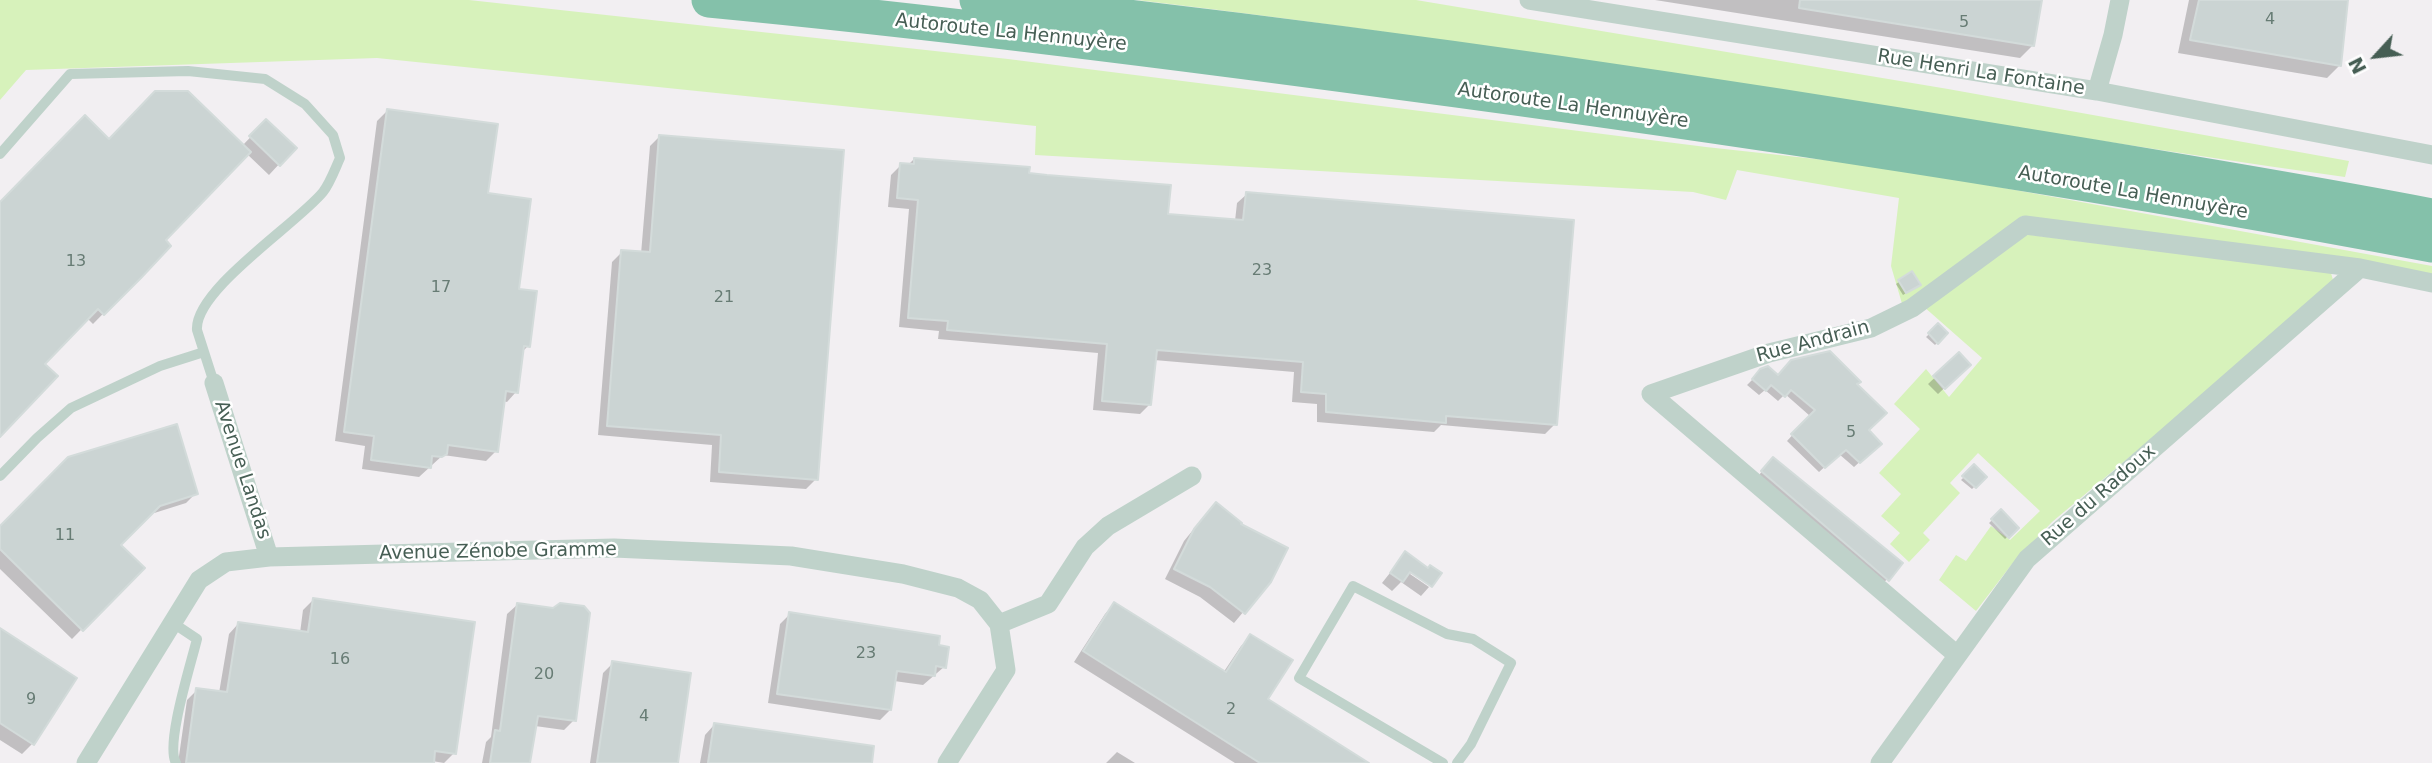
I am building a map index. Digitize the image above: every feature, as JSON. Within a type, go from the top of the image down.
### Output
[{"type":"highway","name":"Autoroute La Hennuyère","points":[[709,0],[1152,48],[1614,111],[2110,188],[2432,246]]},
{"type":"highway","name":"Autoroute La Hennuyère","points":[[976,0],[1154,19],[1620,82],[1908,126],[2432,216]]},
{"type":"street","points":[[2097,91],[2120,0]]},
{"type":"street","name":"Rue Henri La Fontaine","points":[[1537,1],[2097,91],[2432,155]]},
{"type":"street","name":"Rue Andrain","points":[[1957,655],[1651,394],[1769,354],[1871,328],[1912,308],[2025,225],[2360,268],[2432,283]]},
{"type":"street","name":"Rue du Radoux","points":[[1880,763],[2027,559],[2360,268]]},
{"type":"street","name":"Avenue Landas","points":[[214,383],[269,557]]},
{"type":"street","points":[[947,763],[1006,670],[999,624],[1048,604],[1085,547],[1108,526],[1192,476]]},
{"type":"street","name":"Avenue Zénobe Gramme","points":[[86,763],[199,580],[226,562],[269,557],[614,548],[791,556],[903,574],[958,588],[980,600],[999,624]]},
{"type":"lane","points":[[0,154],[70,74],[188,71],[265,79],[305,104],[333,135],[340,159],[324,192],[237,270],[207,302],[197,330],[214,383]]},
{"type":"lane","points":[[0,476],[71,408],[160,366],[204,352]]},
{"type":"lane","points":[[1443,763],[1299,678],[1353,586],[1447,634],[1473,639],[1511,663],[1471,744],[1457,763]]},
{"type":"lane","points":[[173,623],[197,639],[173,738],[173,757],[176,763]]},
{"type":"green space","points":[[0,0],[469,0],[1008,59],[1706,147],[1889,167],[2432,266],[2432,276],[2366,263],[2022,216],[1903,307],[1891,266],[1899,198],[1737,170],[1726,200],[1693,192],[1035,155],[1036,126],[377,58],[26,70],[0,100]]},
{"type":"green space","points":[[1137,0],[1416,0],[1948,89],[2349,161],[2345,177],[1440,40]]},
{"type":"green space","points":[[2024,234],[2331,273],[2333,280],[2269,340],[2052,522],[2012,564],[1976,611],[1939,580],[1956,555],[1966,561],[1991,526],[2010,540],[2040,511],[1978,453],[1950,483],[1960,493],[1923,533],[1930,540],[1909,562],[1890,544],[1900,533],[1881,516],[1901,494],[1879,473],[1920,429],[1894,404],[1926,369],[1949,397],[1982,358],[1923,306]]},
{"type":"building","points":[[1800,0],[2042,0],[2034,46],[1799,8]]},
{"type":"building","points":[[2199,0],[2348,0],[2341,66],[2190,40]]},
{"type":"building","points":[[155,91],[188,91],[251,152],[166,240],[171,246],[141,278],[104,315],[98,309],[45,364],[58,376],[0,437],[0,202],[85,115],[109,139]]},
{"type":"building","points":[[387,109],[498,124],[488,193],[531,199],[519,289],[537,291],[530,347],[524,346],[518,393],[506,391],[498,452],[448,445],[447,454],[442,457],[432,456],[431,468],[371,460],[374,436],[344,432]]},
{"type":"building","points":[[266,119],[297,148],[280,166],[249,136]]},
{"type":"building","points":[[659,135],[844,150],[818,480],[719,472],[721,435],[607,426],[621,250],[650,252]]},
{"type":"building","points":[[914,158],[1030,167],[1029,173],[1171,185],[1168,214],[1243,220],[1246,192],[1574,220],[1557,425],[1446,416],[1446,423],[1326,412],[1326,394],[1301,392],[1303,362],[1157,350],[1151,405],[1102,401],[1107,344],[947,330],[948,321],[908,318],[918,200],[897,198],[900,163],[914,164]]},
{"type":"building","points":[[1912,271],[1921,285],[1906,293],[1898,280]]},
{"type":"building","points":[[1938,323],[1948,333],[1938,344],[1928,333]]},
{"type":"building","points":[[1830,351],[1861,382],[1857,384],[1887,413],[1869,430],[1882,444],[1860,463],[1846,450],[1825,468],[1791,434],[1815,410],[1791,390],[1785,397],[1771,385],[1766,391],[1752,379],[1760,369],[1768,366],[1778,375],[1791,360]]},
{"type":"building","points":[[1959,352],[1971,365],[1945,389],[1933,376]]},
{"type":"building","points":[[177,424],[198,494],[160,506],[121,545],[145,568],[83,631],[0,549],[0,526],[68,457]]},
{"type":"building","points":[[1773,457],[1903,563],[1889,581],[1761,471]]},
{"type":"building","points":[[1974,464],[1987,477],[1976,488],[1962,476]]},
{"type":"building","points":[[1216,502],[1241,524],[1288,548],[1271,582],[1245,614],[1210,587],[1174,569],[1194,529]]},
{"type":"building","points":[[2001,509],[2019,528],[2009,538],[1991,519]]},
{"type":"building","points":[[1405,551],[1428,568],[1430,565],[1442,573],[1432,587],[1410,572],[1403,582],[1390,573]]},
{"type":"building","points":[[313,598],[475,622],[456,754],[435,751],[434,763],[186,763],[196,688],[227,692],[238,622],[308,632]]},
{"type":"building","points":[[1114,602],[1226,672],[1250,634],[1293,660],[1268,699],[1369,763],[1260,763],[1083,651]]},
{"type":"building","points":[[517,603],[553,608],[560,603],[584,606],[590,613],[576,721],[538,716],[530,763],[490,763],[495,730],[500,731]]},
{"type":"building","points":[[789,612],[940,636],[939,645],[949,647],[946,668],[936,666],[935,676],[897,671],[891,710],[777,694]]},
{"type":"building","points":[[0,628],[77,678],[34,745],[0,723]]},
{"type":"building","points":[[612,661],[691,673],[678,763],[597,763]]},
{"type":"building","points":[[714,723],[874,746],[872,763],[708,763]]}]
